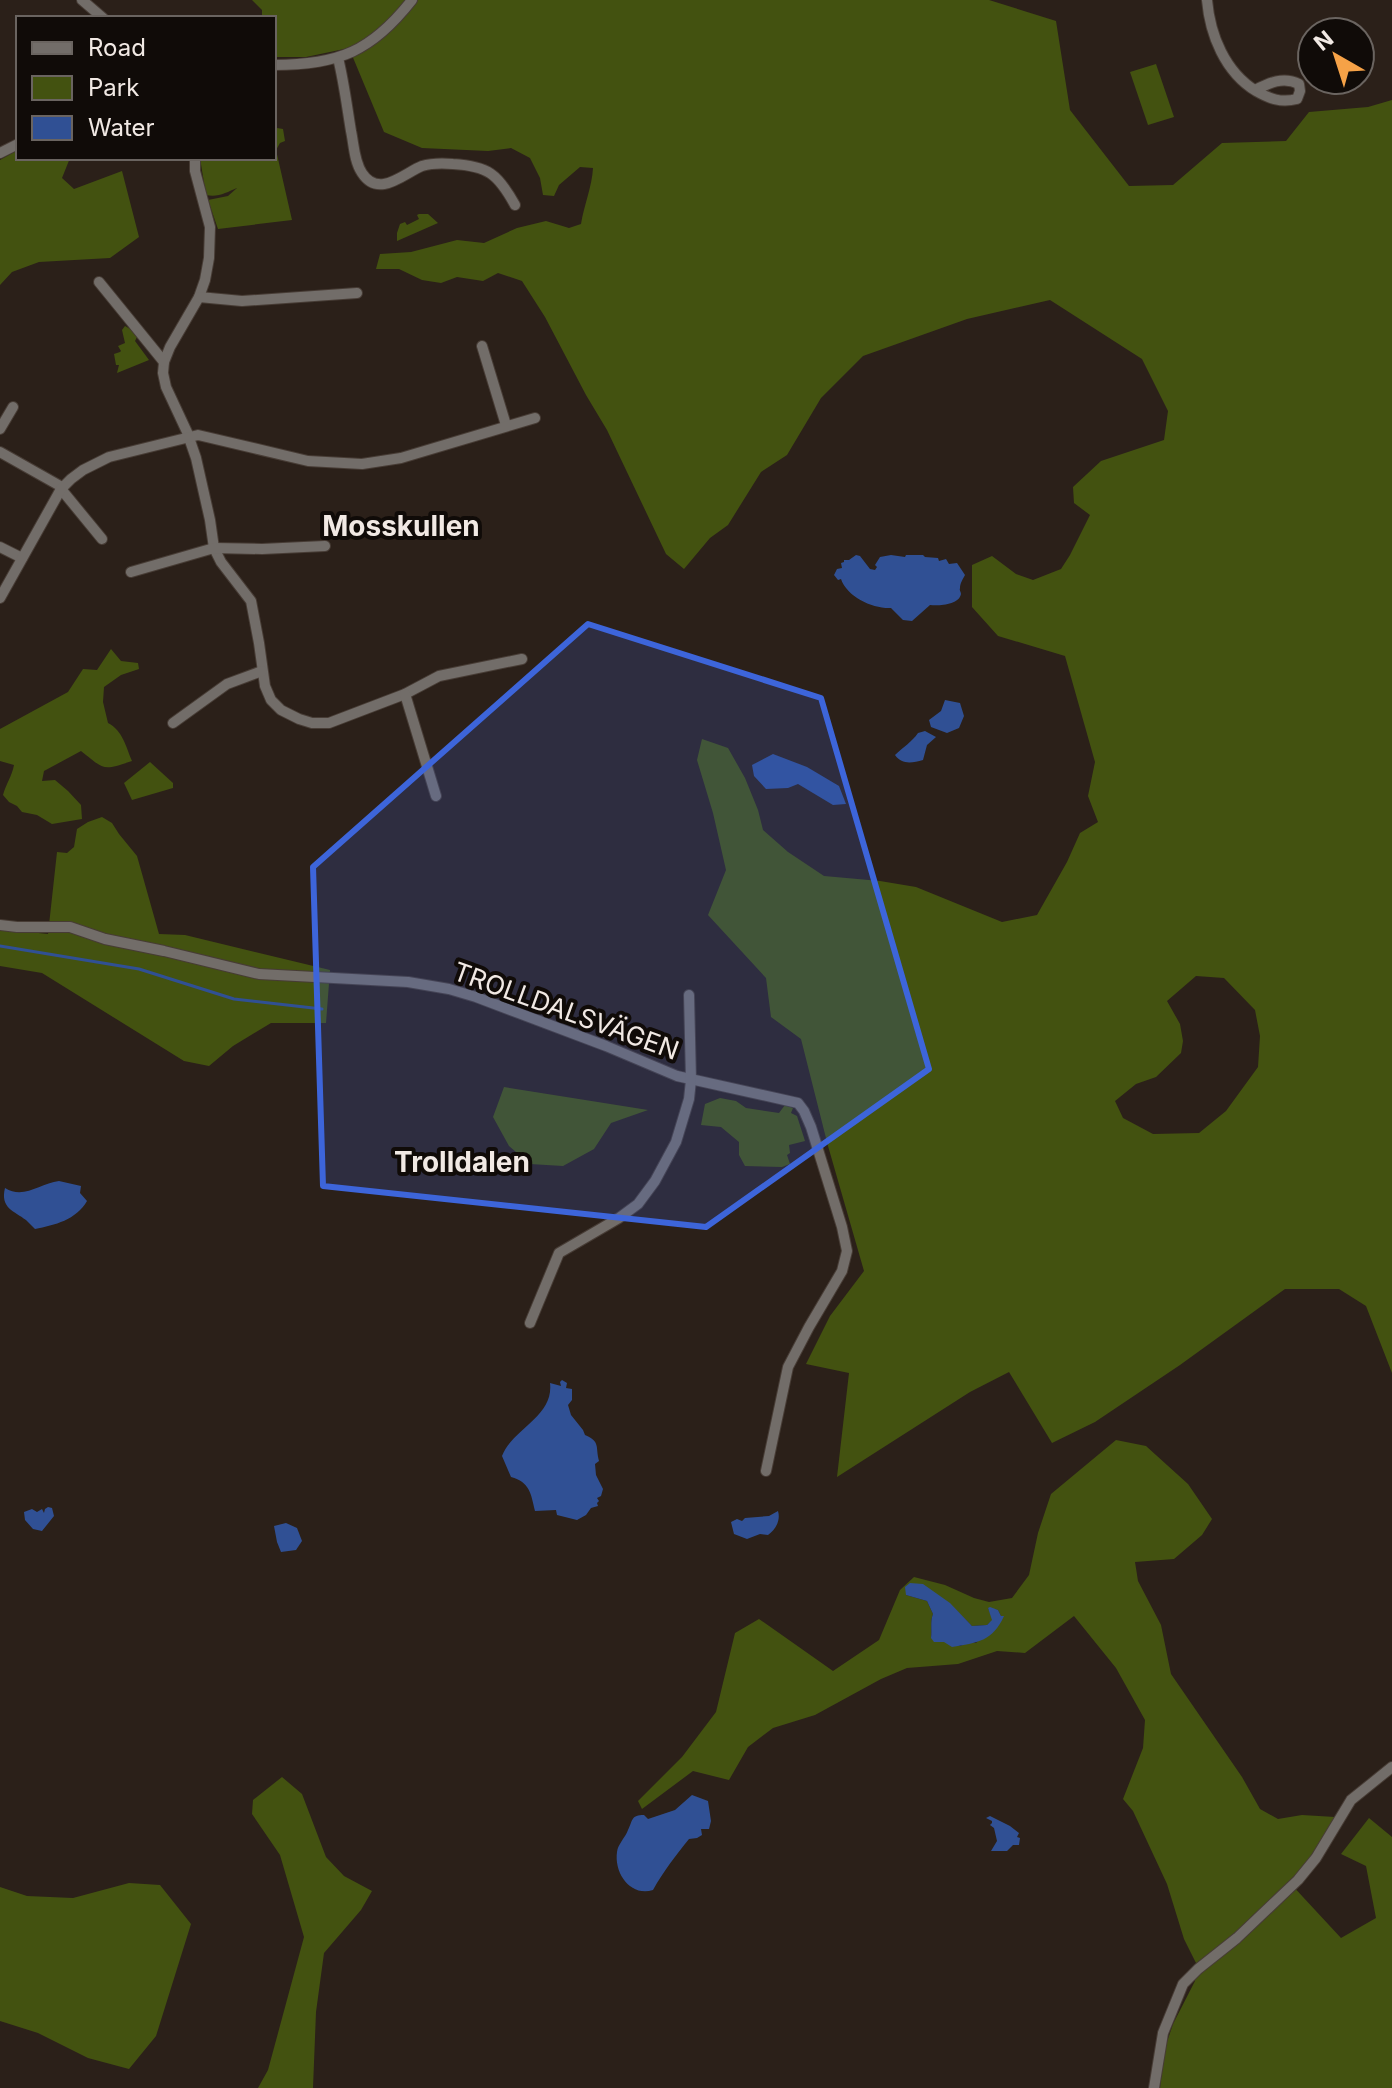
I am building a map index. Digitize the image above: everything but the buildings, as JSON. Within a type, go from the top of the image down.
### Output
[{"type":"street","points":[[82,0],[101,16]]},
{"type":"street","points":[[276,65],[298,65],[338,58],[372,41],[397,20],[412,0]]},
{"type":"street","points":[[1207,0],[1216,40],[1226,61],[1245,84],[1255,90]]},
{"type":"street","points":[[338,58],[355,157],[365,177],[385,184],[398,181],[433,163],[469,165],[488,170],[498,178],[515,205]]},
{"type":"street","points":[[195,160],[211,237],[205,280],[199,297],[164,362],[166,387],[190,437],[204,489],[214,548],[251,601],[265,686],[274,705],[285,713],[312,723],[329,723],[405,694],[439,676],[522,659]]},
{"type":"street","points":[[99,282],[164,362]]},
{"type":"street","points":[[199,297],[242,301],[357,293]]},
{"type":"street","points":[[482,346],[506,425]]},
{"type":"street","points":[[0,429],[13,407]]},
{"type":"street","points":[[0,598],[62,488],[83,470],[109,457],[198,435],[308,461],[362,464],[401,458],[535,418]]},
{"type":"street","points":[[0,452],[62,488],[102,539]]},
{"type":"street","points":[[131,572],[214,548],[325,546]]},
{"type":"street","points":[[0,547],[22,558]]},
{"type":"street","points":[[173,723],[227,684],[262,671]]},
{"type":"street","points":[[405,694],[436,796]]},
{"type":"street","name":"TROLLDALSVÄGEN","points":[[0,925],[70,927],[105,939],[259,974],[408,982],[449,989],[691,1080],[798,1103],[811,1127],[847,1251],[842,1271],[788,1367],[766,1471]]},
{"type":"street","name":"TROLLDALSVÄGEN","points":[[689,995],[691,1080]]},
{"type":"street","points":[[530,1323],[559,1253],[638,1204],[655,1181],[676,1142],[689,1099],[691,1080]]},
{"type":"street","points":[[1154,2088],[1163,2033],[1183,1984],[1298,1880],[1316,1858],[1351,1800],[1392,1767]]},
{"type":"highlighted area","points":[[588,624],[821,698],[929,1069],[706,1227],[323,1186],[313,867]]},
{"type":"green space","points":[[252,0],[989,0],[1056,21],[1070,110],[1129,186],[1173,185],[1222,143],[1286,141],[1309,112],[1368,107],[1392,100],[1392,1373],[1366,1306],[1339,1289],[1285,1289],[1095,1422],[1052,1443],[1009,1372],[970,1392],[837,1477],[849,1373],[806,1364],[830,1316],[864,1271],[801,1039],[771,1017],[766,978],[708,915],[726,870],[697,760],[702,739],[728,748],[745,778],[763,830],[788,852],[824,876],[916,887],[1002,922],[1037,915],[1080,833],[1098,822],[1088,796],[1095,762],[1065,656],[998,636],[972,607],[972,565],[992,556],[1016,574],[1033,580],[1061,569],[1090,515],[1074,503],[1073,487],[1101,461],[1164,440],[1168,411],[1142,359],[1050,300],[967,319],[863,356],[821,398],[787,455],[761,472],[728,525],[710,538],[684,569],[666,554],[607,430],[522,281],[498,273],[483,281],[457,277],[441,283],[422,280],[399,269],[376,269],[380,254],[411,252],[457,240],[484,243],[517,228],[546,221],[569,228],[581,224],[593,168],[580,167],[559,185],[554,196],[543,195],[540,178],[530,158],[511,148],[488,151],[422,148],[384,132],[349,48],[306,57],[276,57],[276,16],[262,16],[262,10]],"holes":[[[1196,976],[1224,978],[1255,1010],[1260,1036],[1258,1067],[1226,1111],[1199,1133],[1153,1134],[1123,1118],[1115,1101],[1136,1084],[1156,1077],[1181,1053],[1183,1041],[1180,1024],[1167,1001]]]},
{"type":"green space","points":[[1156,64],[1174,117],[1148,125],[1130,72]]},
{"type":"green space","points":[[276,122],[277,128],[283,129],[285,141],[276,150]]},
{"type":"green space","points":[[276,150],[292,220],[218,229],[208,200],[228,196],[237,188],[218,195],[206,195],[200,160],[276,160]]},
{"type":"green space","points":[[16,151],[16,160],[69,160],[62,178],[74,189],[122,171],[139,237],[110,258],[39,262],[12,272],[0,285],[0,160]]},
{"type":"green space","points":[[419,214],[428,214],[438,223],[397,241],[400,224],[405,222],[407,225],[419,219]]},
{"type":"green space","points":[[125,326],[137,337],[135,341],[149,360],[117,373],[119,365],[116,365],[114,354],[121,351],[118,346],[125,343],[122,330]]},
{"type":"green space","points":[[111,649],[121,661],[138,663],[139,669],[121,675],[104,687],[103,702],[108,723],[121,735],[132,761],[104,767],[81,751],[44,771],[42,781],[55,780],[81,805],[82,819],[52,824],[37,815],[22,812],[3,795],[14,765],[0,761],[0,729],[68,692],[83,669],[97,670]]},
{"type":"green space","points":[[150,762],[173,783],[173,788],[132,800],[124,783]]},
{"type":"green space","points":[[102,817],[112,823],[137,856],[159,934],[185,935],[330,970],[326,1023],[271,1023],[233,1046],[209,1066],[184,1061],[42,973],[0,966],[0,929],[48,934],[57,852],[67,853],[74,847],[77,829]]},
{"type":"green space","points":[[504,1087],[648,1110],[611,1123],[594,1149],[563,1166],[530,1164],[509,1146],[493,1117]]},
{"type":"green space","points":[[720,1098],[736,1101],[746,1108],[779,1113],[785,1105],[793,1108],[791,1113],[797,1116],[805,1141],[789,1145],[790,1153],[787,1155],[790,1164],[782,1167],[745,1166],[739,1155],[739,1142],[721,1127],[701,1125],[705,1104]]},
{"type":"green space","points":[[1116,1440],[1146,1446],[1188,1484],[1212,1519],[1202,1535],[1174,1559],[1135,1562],[1138,1581],[1161,1625],[1171,1674],[1242,1777],[1260,1809],[1278,1819],[1302,1815],[1335,1817],[1312,1857],[1290,1883],[1341,1938],[1376,1918],[1366,1866],[1341,1854],[1369,1818],[1392,1837],[1392,2088],[1160,2088],[1164,2051],[1173,2024],[1195,1981],[1196,1963],[1184,1939],[1167,1884],[1133,1811],[1123,1799],[1143,1748],[1145,1720],[1116,1668],[1074,1616],[1025,1653],[997,1651],[958,1664],[907,1668],[881,1679],[815,1715],[773,1728],[748,1747],[729,1780],[693,1771],[642,1809],[638,1801],[682,1757],[716,1712],[735,1633],[759,1619],[833,1671],[879,1640],[900,1590],[914,1577],[989,1602],[1012,1598],[1029,1575],[1051,1494]],"holes":[[[906,1595],[939,1596],[972,1626],[987,1625],[993,1620],[988,1608],[998,1610],[1001,1616],[976,1643],[960,1646],[931,1637],[933,1614],[927,1601]]]},
{"type":"green space","points":[[282,1777],[302,1794],[326,1857],[344,1876],[372,1891],[361,1910],[324,1953],[316,2012],[313,2088],[258,2088],[268,2070],[304,1937],[280,1855],[252,1814],[253,1800]]},
{"type":"green space","points":[[129,1883],[160,1885],[191,1924],[156,2036],[129,2069],[88,2058],[38,2033],[0,2021],[0,1887],[27,1896],[73,1898]]},
{"type":"water","points":[[856,555],[875,570],[880,557],[891,555],[923,555],[938,558],[939,561],[946,559],[949,564],[957,563],[965,575],[960,584],[961,594],[953,603],[930,605],[912,621],[903,620],[891,608],[869,604],[855,596],[834,575],[837,569],[842,568],[844,560]]},
{"type":"water","points":[[945,700],[960,703],[964,716],[959,728],[947,733],[931,727],[929,720],[941,711]]},
{"type":"water","points":[[925,731],[936,737],[927,745],[923,760],[908,762],[895,755],[918,733]]},
{"type":"water","points":[[773,754],[807,767],[839,786],[846,804],[833,805],[798,784],[788,788],[766,789],[754,776],[752,765]]},
{"type":"water","points":[[59,1181],[81,1186],[80,1193],[87,1201],[77,1213],[57,1223],[35,1229],[9,1208],[4,1200],[5,1188],[25,1192]]},
{"type":"water","points":[[562,1380],[567,1383],[566,1388],[572,1389],[572,1400],[568,1405],[571,1415],[596,1445],[599,1461],[595,1464],[596,1475],[603,1489],[597,1498],[598,1506],[577,1520],[557,1515],[556,1510],[535,1511],[529,1490],[511,1477],[502,1456],[507,1446],[546,1405],[550,1383],[561,1386]]},
{"type":"water","points":[[48,1507],[52,1508],[54,1516],[42,1531],[33,1529],[25,1520],[24,1512],[42,1509],[44,1513]]},
{"type":"water","points":[[778,1511],[777,1525],[768,1535],[760,1534],[747,1539],[734,1534],[731,1522],[769,1516]]},
{"type":"water","points":[[286,1523],[297,1528],[302,1541],[296,1550],[281,1552],[274,1526]]},
{"type":"water","points":[[910,1583],[923,1584],[950,1603],[972,1626],[987,1625],[992,1620],[990,1607],[1004,1616],[995,1631],[977,1642],[952,1647],[944,1642],[934,1642],[931,1638],[933,1614],[927,1601],[906,1595],[905,1587]]},
{"type":"water","points":[[692,1795],[708,1801],[709,1829],[701,1829],[702,1835],[689,1839],[653,1890],[631,1887],[621,1876],[617,1852],[633,1819],[644,1815],[648,1819],[675,1810]]},
{"type":"water","points":[[990,1816],[1019,1833],[1019,1845],[1013,1845],[1007,1851],[991,1851],[997,1841],[994,1828],[990,1825],[992,1821],[986,1818]]},
{"type":"waterway","points":[[0,946],[139,969],[234,999],[322,1009]]},
{"type":"district","name":"Mosskullen","points":[[401,526]]},
{"type":"district","name":"Trolldalen","points":[[462,1162]]}]
